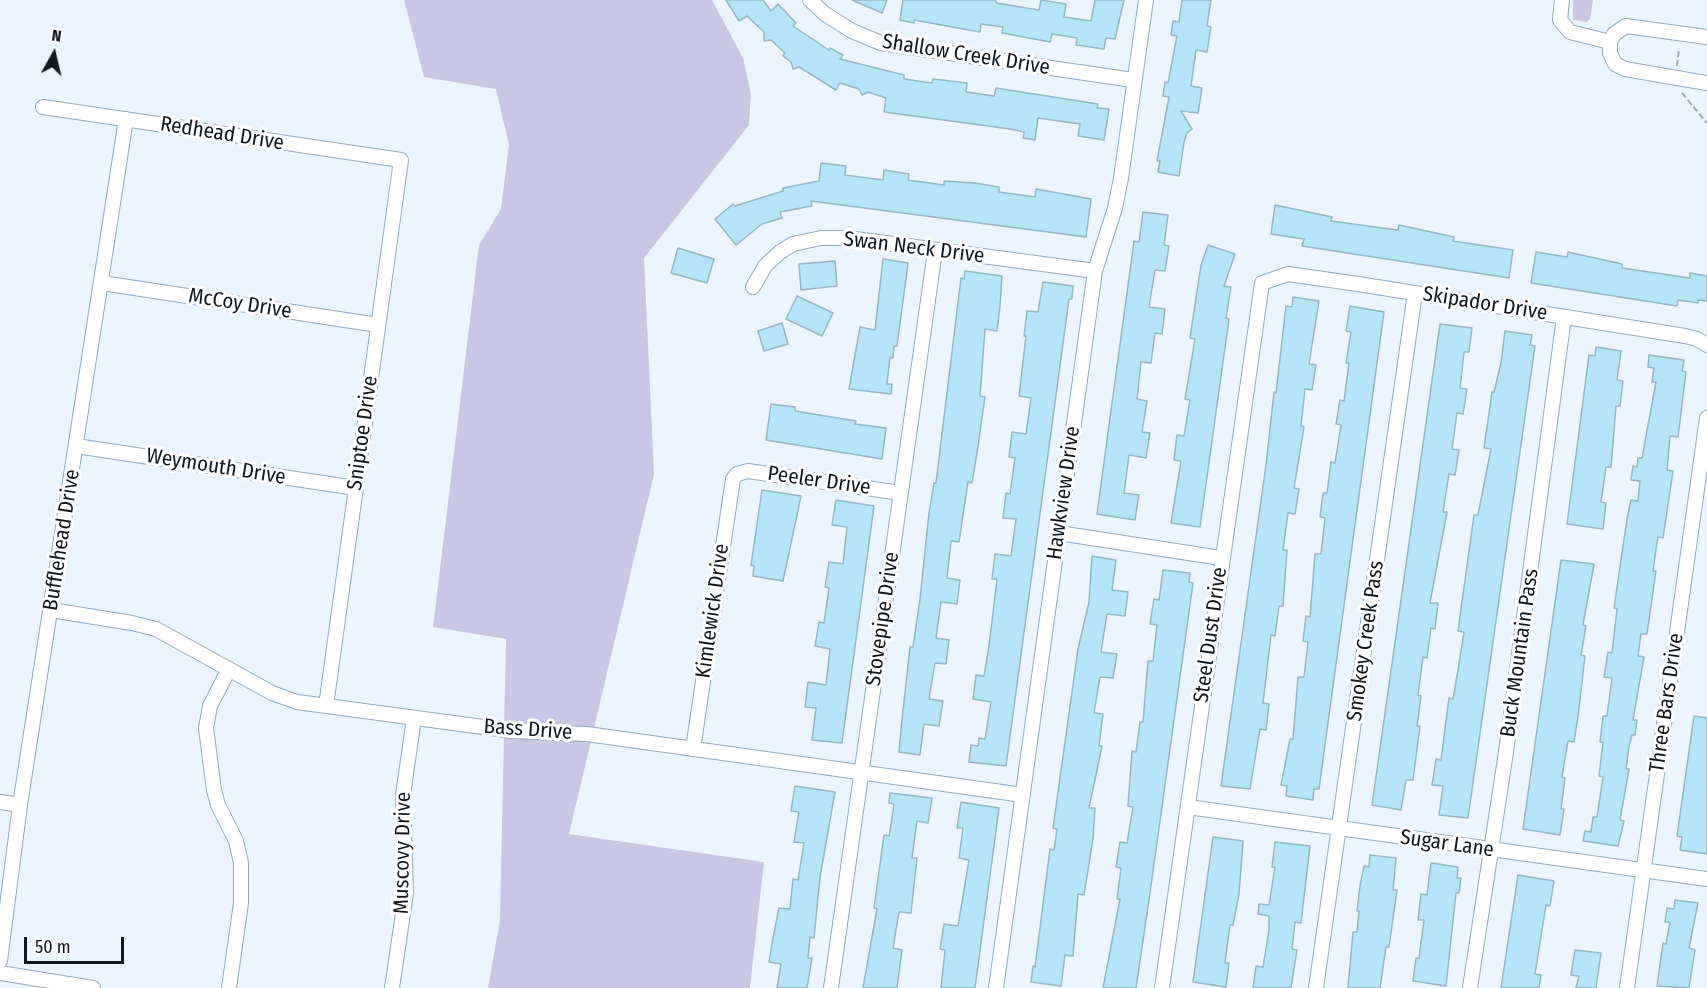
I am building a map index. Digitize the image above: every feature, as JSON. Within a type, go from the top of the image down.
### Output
[{"type":"street","name":"Shallow Creek Drive","points":[[810,0],[825,14],[852,31],[881,43],[1133,80]]},
{"type":"street","name":"Hawkview Drive","points":[[996,988],[1095,271],[1115,208],[1121,178],[1146,0]]},
{"type":"street","points":[[1562,0],[1560,20],[1563,26],[1580,36],[1610,42]]},
{"type":"street","points":[[1707,37],[1626,26],[1614,34],[1610,42],[1610,53],[1615,63],[1625,69],[1707,83]]},
{"type":"street","name":"Redhead Drive","points":[[42,107],[401,160]]},
{"type":"street","name":"Bufflehead Drive","points":[[0,961],[20,805],[126,119]]},
{"type":"street","name":"Sniptoe Drive","points":[[326,706],[401,160]]},
{"type":"street","name":"Swan Neck Drive","points":[[753,287],[765,266],[780,252],[806,240],[848,238],[1095,271]]},
{"type":"street","name":"Stovepipe Drive","points":[[831,988],[935,251]]},
{"type":"street","name":"Skipador Drive","points":[[1262,283],[1288,274],[1685,336],[1707,345]]},
{"type":"street","name":"McCoy Drive","points":[[102,283],[378,325]]},
{"type":"street","name":"Steel Dust Drive","points":[[1162,988],[1221,558],[1262,283]]},
{"type":"street","name":"Smokey Creek Pass","points":[[1316,988],[1415,293]]},
{"type":"street","name":"Buck Mountain Pass","points":[[1470,988],[1514,695],[1564,317]]},
{"type":"street","name":"Three Bars Drive","points":[[1627,988],[1707,418]]},
{"type":"street","name":"Weymouth Drive","points":[[76,446],[356,488]]},
{"type":"street","name":"Peeler Drive","points":[[737,474],[748,471],[901,493]]},
{"type":"street","name":"Kimlewick Drive","points":[[693,749],[731,485],[737,474]]},
{"type":"street","points":[[1059,533],[1221,558]]},
{"type":"street","name":"Bass Drive","points":[[51,610],[144,625],[286,699],[513,731],[587,734],[1023,795]]},
{"type":"street","points":[[229,669],[210,705],[206,728],[214,790],[221,811],[236,841],[241,863],[241,903],[229,988]]},
{"type":"street","name":"Muscovy Drive","points":[[392,988],[406,892],[403,795],[414,718]]},
{"type":"street","points":[[0,802],[20,805]]},
{"type":"street","name":"Sugar Lane","points":[[1188,807],[1707,879]]},
{"type":"street","points":[[0,973],[93,988]]},
{"type":"shaded area","points":[[404,0],[712,0],[743,58],[751,94],[749,125],[644,258],[654,474],[569,834],[764,862],[750,988],[488,988],[500,920],[506,639],[433,627],[479,245],[501,209],[509,145],[496,89],[424,77]]},
{"type":"shaded area","points":[[1573,0],[1593,0],[1590,19],[1587,22],[1573,20]]},
{"type":"building","points":[[726,0],[763,0],[771,11],[778,4],[796,23],[793,26],[829,50],[830,48],[843,55],[840,59],[904,75],[904,79],[932,83],[933,79],[967,83],[966,92],[994,96],[996,88],[1098,104],[1097,108],[1109,109],[1104,140],[1078,136],[1080,124],[1038,118],[1035,140],[1023,138],[1024,132],[1010,129],[884,112],[886,98],[868,92],[862,95],[859,89],[840,83],[836,90],[799,67],[793,69],[791,62],[783,56],[785,53],[771,40],[764,41],[764,32],[747,16],[739,21]]},
{"type":"building","points":[[852,0],[887,0],[882,13]]},
{"type":"building","points":[[903,0],[996,0],[996,3],[1039,10],[1041,0],[1066,4],[1064,17],[1091,21],[1095,0],[1124,0],[1115,39],[1106,38],[1104,49],[1076,45],[1077,38],[1052,34],[1050,42],[1002,33],[1003,27],[981,24],[980,32],[914,20],[914,23],[900,20]]},
{"type":"building","points":[[1182,0],[1211,0],[1207,26],[1211,27],[1207,52],[1196,50],[1191,86],[1202,88],[1198,113],[1181,111],[1192,129],[1187,133],[1184,142],[1179,176],[1158,172],[1160,161],[1157,161],[1169,97],[1163,96],[1165,82],[1168,83],[1177,36],[1171,35],[1173,21],[1179,22]]},
{"type":"building","points":[[821,163],[846,166],[845,175],[883,180],[884,170],[909,174],[908,180],[944,185],[944,181],[975,183],[999,187],[999,192],[1035,197],[1036,189],[1091,199],[1086,237],[811,201],[812,206],[780,212],[782,218],[762,224],[736,245],[715,219],[733,204],[735,206],[783,191],[783,188],[819,181]]},
{"type":"building","points":[[1275,205],[1332,217],[1331,221],[1398,230],[1399,225],[1454,237],[1453,241],[1513,250],[1509,278],[1302,246],[1304,239],[1271,234]]},
{"type":"building","points":[[1143,212],[1168,215],[1164,245],[1169,246],[1165,271],[1155,270],[1149,307],[1165,309],[1162,334],[1155,333],[1151,363],[1141,362],[1137,399],[1147,401],[1142,432],[1150,433],[1146,458],[1129,455],[1124,493],[1139,495],[1135,520],[1097,514],[1134,241],[1139,242]]},
{"type":"building","points":[[1208,245],[1235,254],[1224,286],[1231,287],[1226,318],[1229,319],[1200,527],[1171,523],[1181,461],[1174,460],[1177,435],[1184,436],[1190,400],[1185,399],[1195,339],[1190,338],[1201,265]]},
{"type":"building","points":[[678,248],[714,259],[707,283],[671,273]]},
{"type":"building","points":[[1536,252],[1567,257],[1568,252],[1622,264],[1622,268],[1690,278],[1690,273],[1707,276],[1707,301],[1698,300],[1698,303],[1678,300],[1677,306],[1531,283]]},
{"type":"building","points":[[883,259],[908,263],[897,346],[894,346],[893,358],[890,357],[887,384],[892,384],[891,394],[849,389],[860,327],[875,330]]},
{"type":"building","points":[[835,261],[837,286],[801,290],[799,264]]},
{"type":"building","points":[[965,271],[1002,276],[1000,306],[997,331],[985,329],[980,396],[985,397],[977,453],[972,483],[968,482],[959,542],[951,541],[947,578],[960,580],[957,604],[941,602],[936,638],[949,640],[946,664],[935,663],[929,699],[943,701],[939,726],[924,724],[920,755],[899,752],[910,647],[913,647],[961,278],[964,279]]},
{"type":"building","points":[[1043,282],[1073,286],[1072,299],[1069,299],[1006,766],[969,762],[971,745],[978,746],[979,738],[985,739],[991,702],[973,699],[976,675],[984,676],[989,646],[997,579],[992,579],[995,554],[1011,556],[1016,519],[1003,518],[1006,493],[1010,494],[1015,458],[1009,457],[1012,432],[1026,434],[1031,398],[1019,396],[1026,336],[1024,336],[1027,311],[1038,312]]},
{"type":"building","points":[[797,296],[833,313],[822,336],[786,319]]},
{"type":"building","points":[[1293,297],[1319,301],[1309,364],[1316,365],[1312,390],[1305,389],[1301,426],[1304,427],[1294,488],[1299,489],[1295,514],[1288,513],[1283,550],[1287,550],[1283,606],[1279,606],[1275,636],[1271,635],[1263,703],[1269,704],[1266,730],[1260,729],[1250,789],[1221,786],[1286,306],[1292,307]]},
{"type":"building","points":[[1350,306],[1384,312],[1319,789],[1314,789],[1313,800],[1286,796],[1287,786],[1281,785],[1290,739],[1293,739],[1298,677],[1304,677],[1308,642],[1303,641],[1306,616],[1310,617],[1315,554],[1321,554],[1325,518],[1320,517],[1323,493],[1327,493],[1331,462],[1335,463],[1341,425],[1336,424],[1340,400],[1344,401],[1349,363],[1346,363],[1351,332],[1346,331]]},
{"type":"building","points":[[782,323],[788,344],[764,351],[758,331]]},
{"type":"building","points":[[1440,324],[1472,328],[1469,352],[1464,352],[1460,388],[1467,389],[1463,414],[1457,413],[1452,449],[1459,450],[1455,475],[1449,474],[1443,512],[1447,512],[1430,603],[1438,603],[1435,629],[1431,628],[1427,658],[1423,657],[1418,695],[1421,696],[1417,726],[1420,726],[1413,780],[1406,780],[1401,810],[1372,805]]},
{"type":"building","points":[[1505,331],[1532,335],[1530,345],[1535,346],[1468,818],[1439,815],[1443,786],[1432,785],[1436,759],[1441,760],[1449,698],[1453,699],[1458,670],[1464,632],[1458,631],[1474,515],[1478,515],[1491,449],[1484,448],[1492,392],[1494,392],[1501,363]]},
{"type":"building","points":[[1596,347],[1621,351],[1617,380],[1623,381],[1620,406],[1616,406],[1611,467],[1606,467],[1601,502],[1606,503],[1603,529],[1567,524],[1589,355],[1595,356]]},
{"type":"building","points":[[1649,355],[1684,360],[1682,371],[1686,372],[1678,437],[1670,436],[1667,470],[1673,471],[1663,538],[1658,537],[1656,549],[1653,571],[1656,571],[1647,634],[1641,634],[1638,656],[1644,657],[1633,720],[1637,720],[1635,735],[1632,735],[1629,746],[1626,769],[1629,769],[1620,820],[1624,821],[1618,846],[1583,841],[1585,831],[1591,832],[1593,817],[1597,817],[1603,777],[1599,776],[1603,742],[1600,742],[1603,716],[1607,716],[1612,678],[1604,677],[1608,652],[1612,653],[1617,609],[1614,608],[1627,519],[1631,500],[1638,501],[1640,481],[1631,480],[1633,466],[1637,467],[1638,458],[1642,458],[1656,382],[1652,382],[1654,368],[1648,367]]},
{"type":"building","points":[[771,404],[795,407],[795,411],[856,421],[855,424],[886,428],[882,459],[766,440]]},
{"type":"building","points":[[762,490],[801,496],[783,581],[753,576],[754,566],[751,565]]},
{"type":"building","points":[[836,500],[874,506],[842,743],[812,740],[816,708],[805,707],[808,682],[826,685],[830,649],[815,646],[819,622],[824,623],[829,588],[825,587],[829,562],[843,564],[847,527],[832,525]]},
{"type":"building","points":[[1092,556],[1116,560],[1112,590],[1128,592],[1125,616],[1107,614],[1101,652],[1117,654],[1113,678],[1100,677],[1094,713],[1103,714],[1099,746],[1102,746],[1089,808],[1095,808],[1093,839],[1084,895],[1078,894],[1073,956],[1065,955],[1061,986],[1031,982],[1033,966],[1035,967],[1050,849],[1054,850],[1057,829],[1053,828],[1078,649],[1089,602]]},
{"type":"building","points":[[1561,560],[1594,564],[1583,625],[1586,626],[1581,655],[1585,656],[1578,717],[1574,742],[1568,741],[1562,777],[1565,778],[1561,809],[1564,809],[1560,835],[1523,829]]},
{"type":"building","points":[[1163,570],[1190,573],[1189,582],[1193,583],[1150,893],[1136,988],[1103,988],[1120,899],[1117,899],[1121,868],[1116,867],[1120,842],[1127,843],[1133,807],[1128,806],[1132,751],[1136,752],[1140,722],[1143,722],[1148,661],[1153,661],[1157,625],[1150,624],[1154,599],[1159,600]]},
{"type":"building","points":[[1694,716],[1707,718],[1707,854],[1680,850],[1682,837],[1677,836]]},
{"type":"building","points":[[795,786],[835,792],[820,877],[814,938],[810,937],[808,958],[812,958],[807,988],[777,988],[781,964],[769,962],[773,938],[779,908],[790,909],[793,879],[798,880],[804,843],[794,842],[799,812],[791,811]]},
{"type":"building","points":[[890,793],[932,798],[928,823],[917,821],[912,858],[917,858],[911,913],[899,912],[893,948],[902,950],[897,988],[863,988],[877,909],[874,908],[884,835],[889,836],[894,804],[889,803]]},
{"type":"building","points":[[961,802],[999,808],[975,988],[941,988],[945,950],[940,949],[944,924],[958,926],[969,860],[959,858],[963,828],[957,828]]},
{"type":"building","points":[[1213,837],[1243,841],[1239,894],[1233,925],[1230,925],[1225,963],[1229,963],[1226,987],[1193,982]]},
{"type":"building","points":[[1275,842],[1310,846],[1301,923],[1295,922],[1292,949],[1297,950],[1291,988],[1253,988],[1256,966],[1263,967],[1269,930],[1269,916],[1258,914],[1259,904],[1269,905],[1275,867],[1272,867]]},
{"type":"building","points":[[1370,855],[1396,858],[1393,890],[1397,890],[1389,947],[1386,947],[1380,988],[1348,988],[1353,932],[1357,932],[1360,886],[1364,866],[1369,867]]},
{"type":"building","points":[[1431,863],[1458,867],[1457,878],[1461,878],[1459,893],[1456,893],[1446,986],[1413,981],[1416,958],[1419,958],[1424,920],[1418,920],[1421,894],[1427,895]]},
{"type":"building","points":[[1518,875],[1554,881],[1550,906],[1546,905],[1535,974],[1541,975],[1539,988],[1501,988]]},
{"type":"building","points":[[1675,900],[1698,903],[1689,948],[1695,950],[1689,988],[1657,986],[1663,943],[1666,944],[1670,922],[1665,922],[1667,908],[1674,909]]},
{"type":"building","points":[[1575,950],[1601,953],[1596,988],[1576,988],[1579,976],[1571,975]]}]
